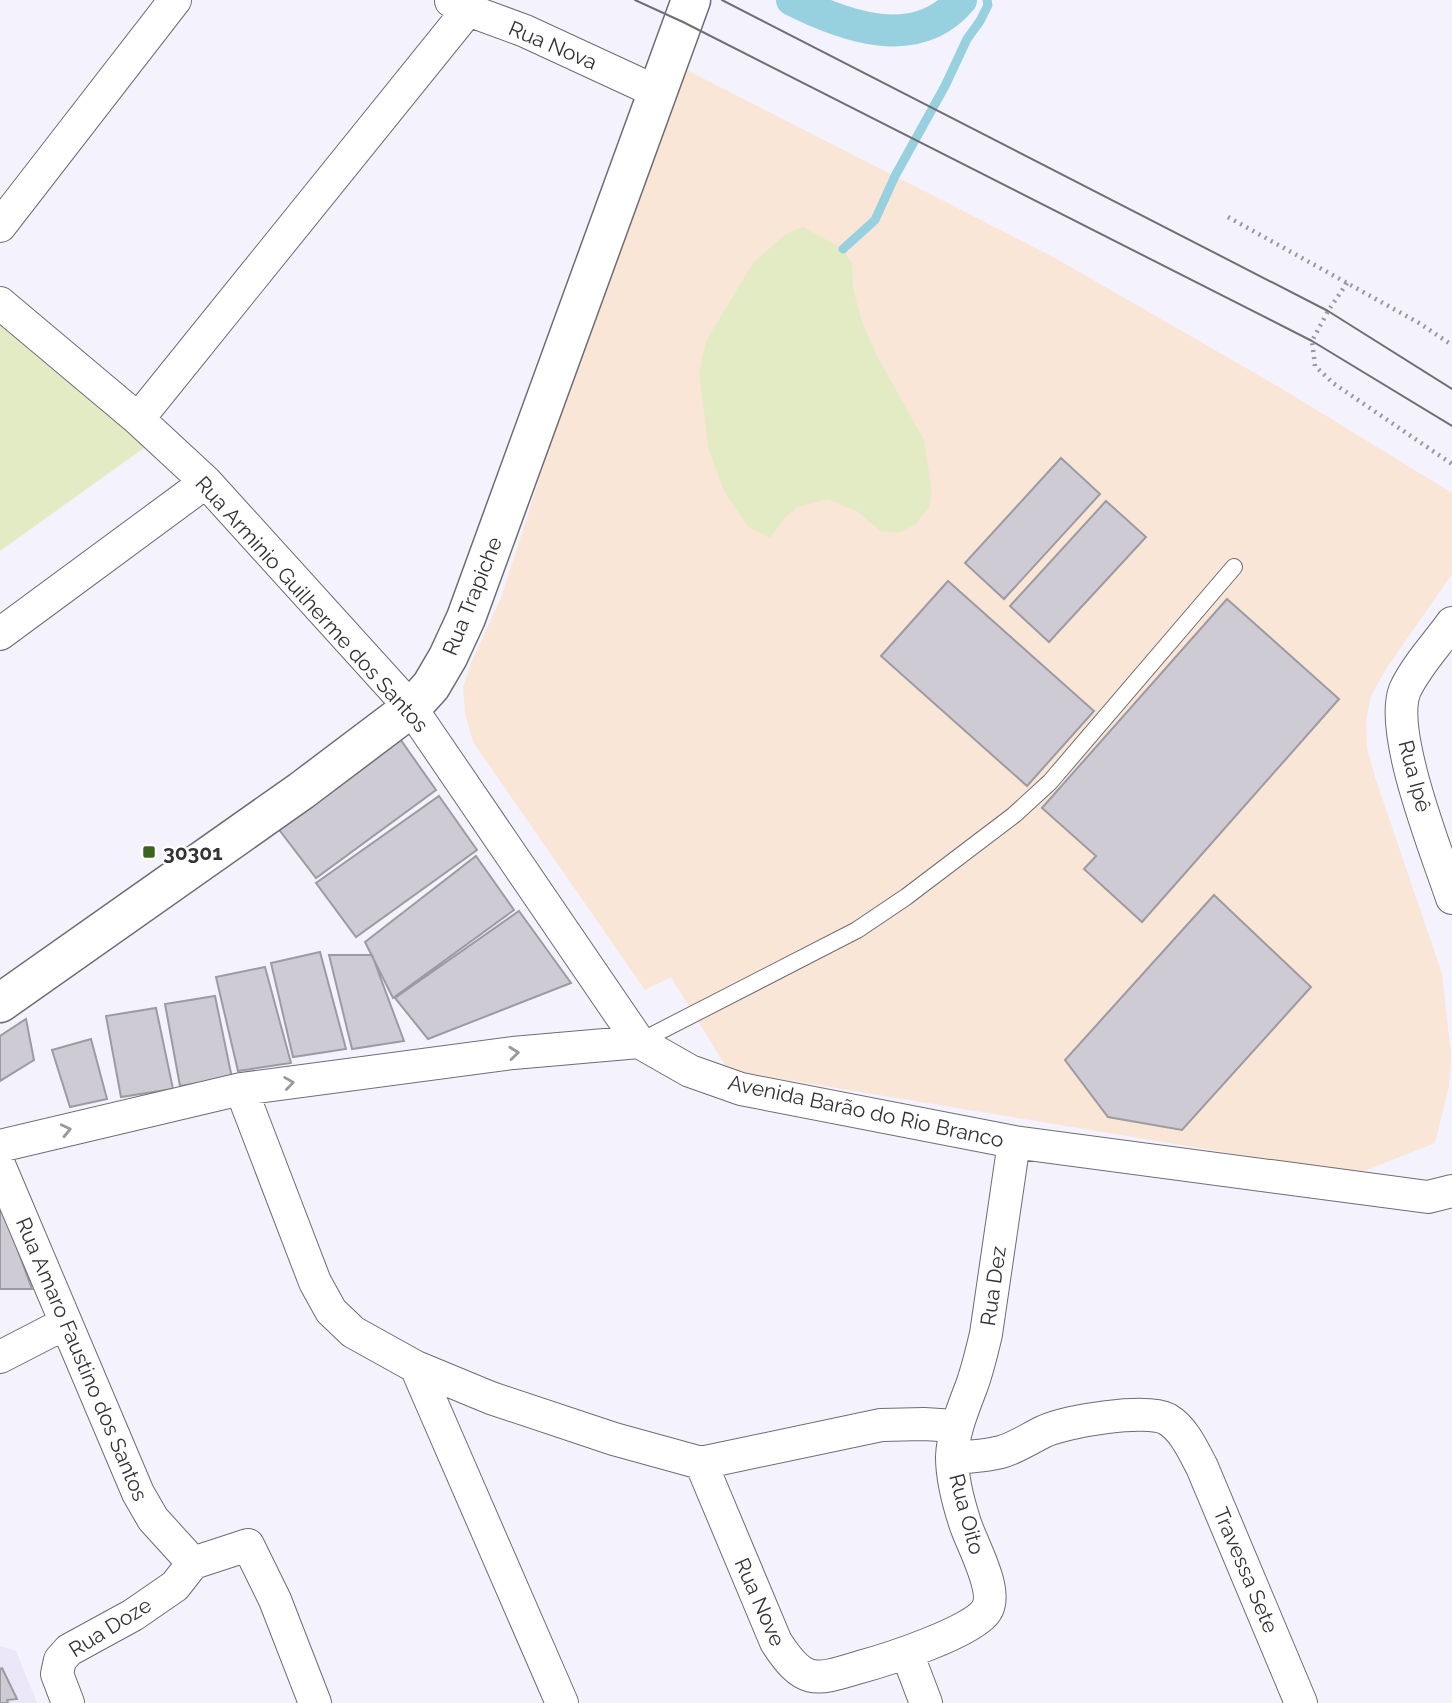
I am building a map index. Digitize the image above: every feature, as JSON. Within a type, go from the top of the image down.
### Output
[{"type":"street","points":[[0,226],[175,0]]},
{"type":"street","name":"Rua Trapiche","points":[[0,1003],[301,791],[411,708],[432,686],[466,618],[691,0]]},
{"type":"street","points":[[138,419],[459,5]]},
{"type":"street","name":"Rua Nova","points":[[459,5],[525,31],[657,92]]},
{"type":"street","name":"Rua Arminio Guilherme dos Santos","points":[[0,303],[138,419],[206,482],[411,708],[639,1042]]},
{"type":"street","points":[[0,634],[206,482]]},
{"type":"street","name":"Rua Ipê","points":[[1452,623],[1405,691],[1400,721],[1408,761],[1452,898]]},
{"type":"street","points":[[0,1146],[241,1089],[513,1053],[639,1042]]},
{"type":"street","name":"Avenida Barão do Rio Branco","points":[[639,1042],[690,1071],[741,1089],[1014,1142],[1428,1196],[1452,1191]]},
{"type":"street","points":[[241,1089],[315,1282],[331,1311],[354,1332],[416,1367],[491,1398],[614,1439],[701,1464],[881,1425],[956,1426]]},
{"type":"street","name":"Rua Dez","points":[[956,1426],[980,1361],[986,1334],[1014,1142]]},
{"type":"street","name":"Rua Amaro Faustino dos Santos","points":[[0,1167],[138,1493],[153,1519],[193,1563]]},
{"type":"street","points":[[0,1357],[66,1323]]},
{"type":"street","points":[[416,1367],[562,1703]]},
{"type":"street","name":"Travessa Sete","points":[[952,1458],[1003,1452],[1046,1431],[1077,1422],[1144,1414],[1157,1415],[1170,1421],[1188,1439],[1202,1466],[1301,1703]]},
{"type":"street","name":"Rua Oito","points":[[956,1426],[952,1458],[957,1494],[964,1522],[989,1588],[990,1600]]},
{"type":"street","name":"Rua Nove","points":[[701,1464],[776,1642],[788,1661],[801,1673],[815,1678],[836,1675],[907,1653],[974,1621],[986,1612],[990,1600]]},
{"type":"street","points":[[193,1563],[248,1545],[275,1600],[315,1703]]},
{"type":"street","name":"Rua Doze","points":[[68,1703],[57,1674],[60,1660],[69,1650],[133,1615],[175,1586],[193,1563]]},
{"type":"street","points":[[907,1653],[926,1703]]},
{"type":"lane","points":[[639,1042],[857,930],[1014,815],[1050,782],[1234,567]]},
{"type":"path","points":[[1228,217],[1419,323],[1452,345]]},
{"type":"path","points":[[1347,283],[1312,341],[1315,366],[1333,383],[1452,464]]},
{"type":"shaded area","points":[[673,63],[1055,258],[1279,387],[1452,493],[1452,574],[1386,669],[1371,696],[1366,721],[1367,748],[1375,777],[1442,974],[1451,1055],[1449,1086],[1435,1143],[1356,1174],[728,1070],[671,977],[645,990],[473,742],[465,713],[463,687],[501,598]]},
{"type":"shaded area","points":[[0,1646],[16,1651],[37,1703],[0,1703]]},
{"type":"green space","points":[[803,227],[843,249],[852,264],[853,288],[862,322],[877,356],[924,440],[932,491],[929,507],[916,524],[898,533],[880,531],[858,512],[828,499],[797,507],[770,538],[748,527],[724,491],[709,451],[699,373],[706,341],[753,263],[786,234]]},
{"type":"green space","points":[[0,324],[148,445],[0,551]]},
{"type":"building","points":[[1061,458],[1100,494],[1004,599],[965,563]]},
{"type":"building","points":[[1106,501],[1146,537],[1049,642],[1010,606]]},
{"type":"building","points":[[948,581],[1094,711],[1027,786],[881,656]]},
{"type":"building","points":[[1227,599],[1339,699],[1142,922],[1084,869],[1096,856],[1042,808]]},
{"type":"building","points":[[398,736],[436,790],[316,878],[274,823]]},
{"type":"building","points":[[439,796],[477,850],[356,937],[316,883]]},
{"type":"building","points":[[476,856],[514,910],[393,998],[365,942]]},
{"type":"building","points":[[1214,895],[1311,987],[1182,1130],[1108,1117],[1065,1060]]},
{"type":"building","points":[[519,911],[571,983],[428,1039],[395,998]]},
{"type":"building","points":[[320,952],[346,1049],[293,1057],[271,963]]},
{"type":"building","points":[[329,955],[372,955],[404,1041],[352,1049]]},
{"type":"building","points":[[265,967],[291,1063],[238,1071],[216,977]]},
{"type":"building","points":[[215,996],[232,1078],[180,1086],[165,1004]]},
{"type":"building","points":[[156,1008],[173,1089],[121,1097],[106,1016]]},
{"type":"building","points":[[26,1019],[34,1060],[0,1081],[0,1036]]},
{"type":"building","points":[[91,1039],[107,1099],[70,1107],[52,1050]]},
{"type":"building","points":[[0,1201],[32,1289],[0,1289]]},
{"type":"building","points":[[2,1668],[17,1699],[7,1700],[8,1703],[0,1703]]},
{"type":"waterway","points":[[792,0],[834,18],[879,30],[923,26],[943,16],[961,0]]},
{"type":"waterway","points":[[843,249],[875,220],[895,176],[945,86],[967,39],[980,21],[988,5],[987,0]]},
{"type":"tram line","points":[[635,0],[1312,341],[1452,426]]},
{"type":"tram line","points":[[722,0],[1328,311],[1452,389]]},
{"type":"place","name":"30301","points":[[149,852]]}]
